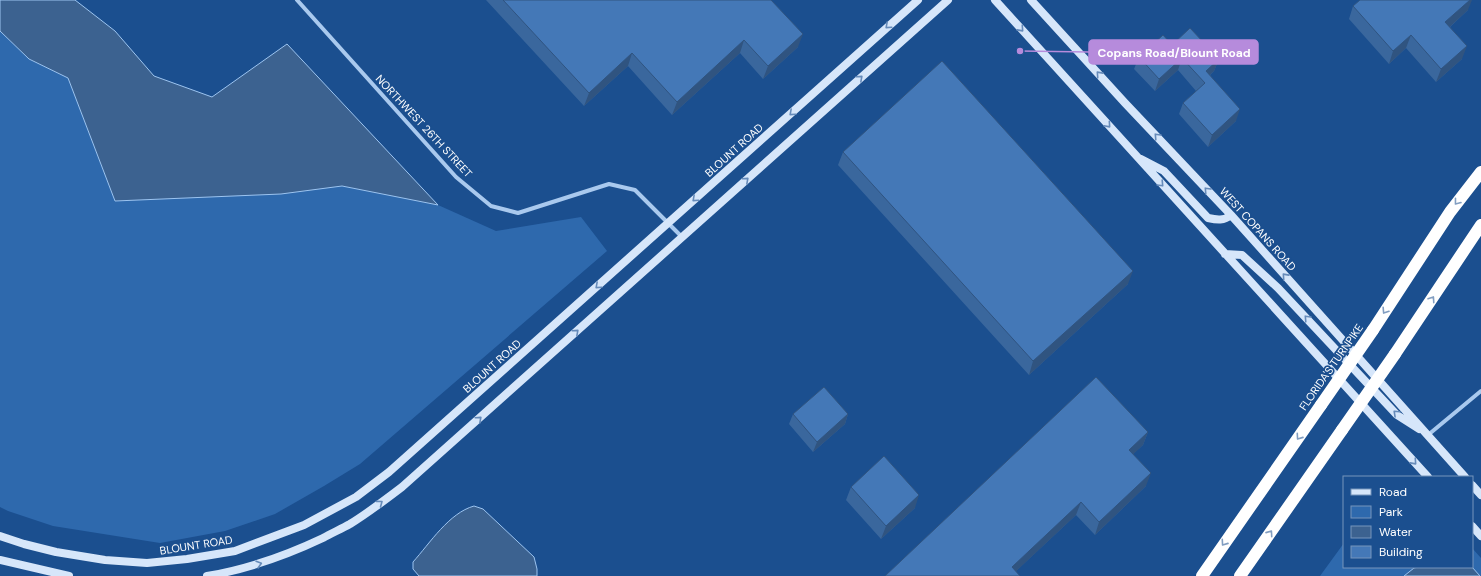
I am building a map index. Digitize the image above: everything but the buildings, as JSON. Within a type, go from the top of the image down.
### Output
[{"type":"highway","name":"FLORIDA'S TURNPIKE","points":[[1202,576],[1321,405],[1450,212],[1481,172]]},
{"type":"highway","points":[[1240,576],[1395,354],[1481,225]]},
{"type":"street","name":"NORTHWEST 26TH STREET","points":[[297,0],[456,177],[491,206],[518,213],[609,184],[635,190],[682,238]]},
{"type":"street","name":"BLOUNT ROAD","points":[[0,536],[56,552],[105,560],[147,563],[187,559],[235,551],[304,526],[356,497],[389,472],[918,0]]},
{"type":"street","points":[[207,576],[230,572],[275,559],[348,525],[402,487],[948,0]]},
{"type":"street","points":[[995,0],[1427,476]]},
{"type":"street","name":"WEST COPANS ROAD","points":[[1031,0],[1125,103],[1232,216],[1464,476]]},
{"type":"street","points":[[1135,156],[1164,171],[1208,218],[1218,220],[1227,219],[1232,216]]},
{"type":"street","points":[[1226,254],[1242,255],[1278,288],[1397,415],[1428,435],[1481,391]]},
{"type":"street","points":[[1473,486],[1481,495]]},
{"type":"street","points":[[1473,527],[1481,536]]},
{"type":"street","points":[[0,560],[69,576]]},
{"type":"green space","points":[[0,31],[29,59],[68,78],[115,201],[342,186],[438,205],[496,231],[581,217],[607,251],[360,464],[275,514],[225,531],[160,543],[53,526],[8,511],[0,507]]},
{"type":"green space","points":[[1343,544],[1343,568],[1473,568],[1473,549],[1481,558],[1481,576],[1320,576]]},
{"type":"water","points":[[0,0],[75,0],[115,31],[154,76],[212,97],[287,44],[438,205],[342,186],[281,194],[115,201],[68,78],[29,59],[0,31]]},
{"type":"water","points":[[474,506],[483,509],[534,557],[537,576],[419,576],[413,569],[413,562],[448,522],[456,515]]},
{"type":"water","points":[[1414,568],[1473,568],[1480,576],[1404,576]]},
{"type":"place","name":"Copans Road/Blount Road","points":[[1020,51]]}]
